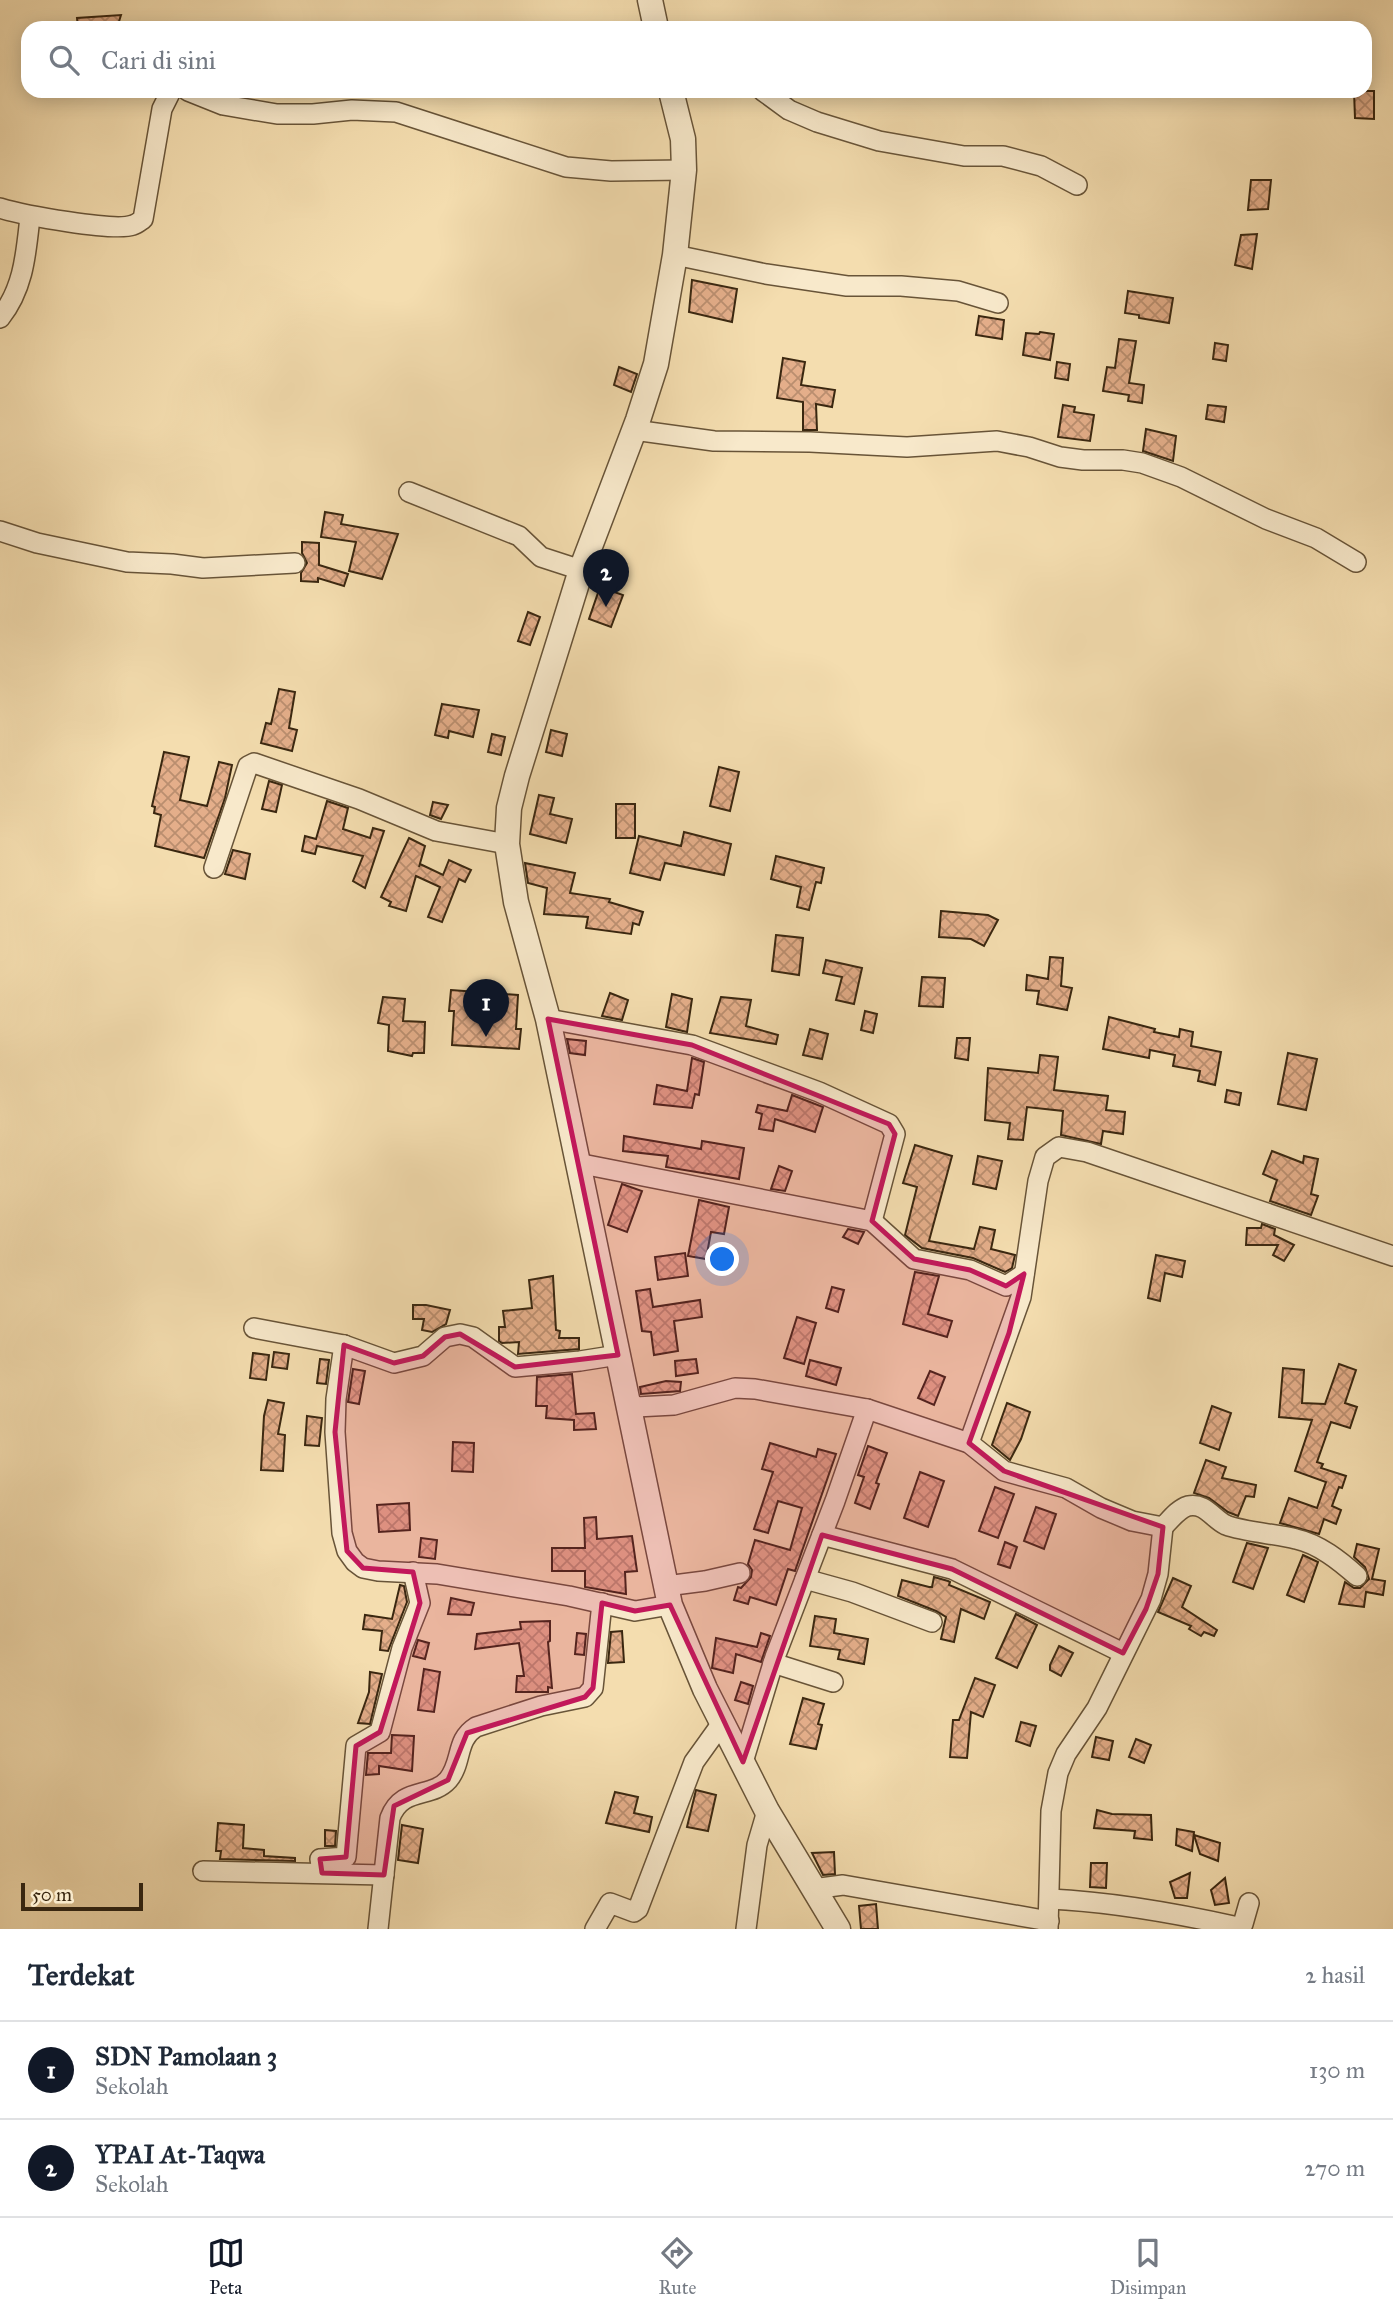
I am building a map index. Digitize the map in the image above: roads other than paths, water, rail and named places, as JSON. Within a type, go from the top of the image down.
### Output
[{"type":"street","points":[[650,0],[654,21]]},
{"type":"street","points":[[0,208],[30,216],[115,226],[134,225],[143,219],[162,108],[167,98]]},
{"type":"street","points":[[206,98],[223,105],[277,114],[352,110],[396,112],[566,167],[611,172],[684,170]]},
{"type":"street","points":[[673,98],[683,139],[684,170],[675,255],[656,364],[581,570],[517,776],[509,808],[507,844],[516,902],[548,1019],[668,1596],[705,1689],[722,1723],[767,1811],[838,1929]]},
{"type":"street","points":[[773,98],[789,110],[817,122],[878,141],[964,156],[1003,156],[1041,166],[1077,185]]},
{"type":"street","points":[[0,318],[19,286],[26,260],[30,216]]},
{"type":"street","points":[[675,255],[766,274],[847,286],[901,285],[958,292],[998,303]]},
{"type":"street","points":[[634,430],[714,441],[907,447],[997,441],[1072,459],[1142,463],[1181,477],[1212,494],[1316,538],[1356,562]]},
{"type":"street","points":[[409,492],[519,536],[541,557],[581,570]]},
{"type":"street","points":[[0,531],[127,562],[204,568],[295,563]]},
{"type":"street","points":[[0,550],[24,539]]},
{"type":"street","points":[[214,868],[248,766],[254,763],[359,799],[436,831],[507,844]]},
{"type":"street","points":[[548,1019],[692,1045],[819,1092],[889,1124],[895,1134],[872,1221]]},
{"type":"street","points":[[969,1443],[1021,1297],[1038,1181],[1045,1157],[1059,1147],[1087,1152],[1393,1256]]},
{"type":"street","points":[[577,1163],[872,1221],[914,1259],[970,1270],[1006,1286],[1024,1274]]},
{"type":"street","points":[[254,1328],[344,1345],[394,1363],[423,1356],[445,1337],[460,1334],[473,1338],[515,1367],[580,1362],[618,1355]]},
{"type":"street","points":[[344,1345],[336,1399],[335,1432],[342,1533],[347,1551],[363,1568],[437,1574],[635,1611],[705,1581],[740,1573]]},
{"type":"street","points":[[628,1400],[636,1407],[674,1405],[735,1388],[867,1409],[969,1443],[1004,1471],[1066,1488],[1101,1508],[1132,1521],[1163,1527]]},
{"type":"street","points":[[743,1762],[773,1663],[867,1409]]},
{"type":"street","points":[[813,1889],[843,1885],[1049,1925],[1051,1811],[1058,1773],[1066,1754],[1097,1708],[1146,1609],[1155,1587],[1163,1527],[1181,1510],[1196,1506],[1204,1508],[1226,1525],[1301,1540],[1336,1558],[1357,1576]]},
{"type":"street","points":[[822,1535],[952,1569],[1123,1653]]},
{"type":"street","points":[[321,1873],[320,1859],[346,1857],[356,1746],[380,1732],[402,1648],[420,1603],[413,1572]]},
{"type":"street","points":[[804,1579],[852,1592],[932,1622]]},
{"type":"street","points":[[378,1929],[390,1818],[394,1806],[415,1793],[442,1786],[448,1780],[467,1732],[541,1706],[585,1697],[593,1688],[602,1603]]},
{"type":"street","points":[[773,1663],[833,1682]]},
{"type":"street","points":[[595,1929],[610,1903],[634,1912],[638,1909],[694,1762],[722,1723]]},
{"type":"street","points":[[747,1929],[757,1845],[767,1811]]},
{"type":"street","points":[[203,1871],[384,1875]]},
{"type":"street","points":[[1050,1899],[1098,1901],[1158,1910],[1238,1927],[1243,1924],[1249,1903]]},
{"type":"place","name":"YPAI At-Taqwa","points":[[606,607]]},
{"type":"place","name":"SDN Pamolaan 3","points":[[486,1037]]}]
